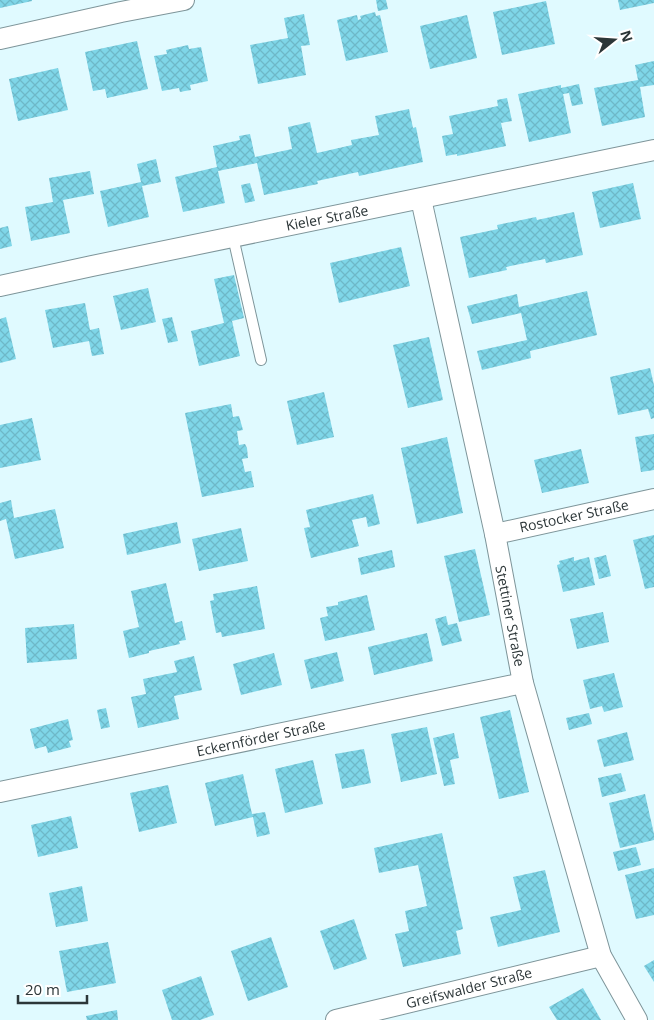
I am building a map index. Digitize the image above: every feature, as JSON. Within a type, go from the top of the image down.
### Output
[{"type":"street","points":[[0,40],[121,12],[184,0]]},
{"type":"street","name":"Kieler Straße","points":[[0,286],[654,150]]},
{"type":"street","name":"Stettiner Straße","points":[[421,199],[495,534],[523,683],[601,956],[637,1020]]},
{"type":"street","name":"Rostocker Straße","points":[[495,534],[654,499]]},
{"type":"street","name":"Eckernförder Straße","points":[[0,792],[523,683]]},
{"type":"street","name":"Greifswalder Straße","points":[[336,1020],[601,956]]},
{"type":"lane","points":[[233,237],[260,360]]},
{"type":"building","points":[[0,0],[32,0],[32,1],[0,8]]},
{"type":"building","points":[[376,0],[386,0],[388,9],[378,11]]},
{"type":"building","points":[[618,0],[654,0],[654,3],[620,10]]},
{"type":"building","points":[[546,1],[555,44],[502,55],[493,12]]},
{"type":"building","points":[[375,12],[376,16],[380,15],[388,52],[346,61],[337,20],[357,15],[358,20],[361,19],[360,16]]},
{"type":"building","points":[[304,14],[310,45],[301,46],[306,75],[258,84],[250,45],[288,38],[284,18]]},
{"type":"building","points":[[467,15],[477,58],[430,69],[420,26]]},
{"type":"building","points":[[137,41],[148,89],[107,98],[105,89],[93,91],[85,52]]},
{"type":"building","points":[[188,45],[189,49],[201,47],[208,81],[190,85],[191,90],[180,92],[179,88],[162,91],[154,56],[167,54],[166,50]]},
{"type":"building","points":[[654,61],[654,85],[640,87],[645,117],[602,126],[594,88],[638,80],[635,65]]},
{"type":"building","points":[[58,68],[68,110],[18,121],[9,79]]},
{"type":"building","points":[[579,84],[583,104],[572,106],[569,93],[563,94],[571,133],[529,142],[518,94],[561,85],[561,88]]},
{"type":"building","points":[[507,98],[512,121],[501,123],[506,146],[457,156],[457,154],[446,156],[442,136],[453,134],[449,116],[498,106],[497,100]]},
{"type":"building","points":[[409,109],[413,128],[416,127],[423,162],[359,176],[358,172],[317,181],[318,184],[264,195],[257,163],[218,171],[225,203],[183,212],[175,177],[217,167],[213,146],[240,140],[239,136],[250,134],[255,157],[292,149],[288,127],[310,122],[317,153],[352,145],[351,140],[379,135],[375,116]]},
{"type":"building","points":[[156,159],[161,182],[142,186],[149,217],[108,227],[100,191],[141,182],[137,164]]},
{"type":"building","points":[[90,171],[94,194],[63,200],[70,233],[31,241],[25,207],[53,202],[49,178]]},
{"type":"building","points":[[250,183],[255,201],[245,203],[241,185]]},
{"type":"building","points":[[633,183],[641,219],[600,228],[592,192]]},
{"type":"building","points":[[574,212],[583,255],[546,263],[545,259],[506,267],[507,270],[469,278],[460,237],[498,229],[497,225],[536,217],[537,220]]},
{"type":"building","points":[[8,226],[12,246],[0,249],[0,228]]},
{"type":"building","points":[[401,247],[410,286],[339,303],[330,263]]},
{"type":"building","points":[[234,275],[244,318],[232,321],[240,356],[199,366],[191,331],[224,323],[214,279]]},
{"type":"building","points":[[148,288],[156,322],[121,330],[113,296]]},
{"type":"building","points":[[587,291],[597,335],[530,351],[531,358],[482,370],[477,351],[527,340],[521,313],[472,324],[467,306],[517,294],[519,307]]},
{"type":"building","points":[[85,303],[90,330],[99,328],[104,354],[92,356],[89,341],[53,348],[45,310]]},
{"type":"building","points":[[6,317],[16,359],[0,363],[0,319]]},
{"type":"building","points":[[172,317],[178,341],[168,343],[162,319]]},
{"type":"building","points":[[429,337],[443,400],[408,408],[393,345]]},
{"type":"building","points":[[650,368],[654,385],[654,418],[651,419],[648,409],[618,415],[610,377]]},
{"type":"building","points":[[324,392],[334,437],[297,445],[287,401]]},
{"type":"building","points":[[231,404],[233,417],[239,416],[243,430],[237,431],[239,445],[245,444],[247,448],[248,458],[242,459],[245,472],[251,471],[254,487],[202,497],[185,413]]},
{"type":"building","points":[[32,418],[41,460],[0,468],[0,425]]},
{"type":"building","points":[[654,434],[654,470],[641,472],[635,437]]},
{"type":"building","points":[[447,437],[463,513],[417,524],[401,448]]},
{"type":"building","points":[[581,449],[589,483],[542,493],[534,460]]},
{"type":"building","points":[[373,494],[380,524],[368,527],[366,517],[352,520],[359,546],[311,558],[304,528],[310,527],[306,510]]},
{"type":"building","points":[[11,500],[14,518],[55,509],[64,548],[15,559],[6,519],[0,521],[0,503]]},
{"type":"building","points":[[177,522],[181,543],[127,555],[123,534]]},
{"type":"building","points":[[241,528],[248,561],[199,571],[192,539]]},
{"type":"building","points":[[654,535],[654,587],[645,589],[633,540]]},
{"type":"building","points":[[475,549],[490,615],[459,622],[444,556]]},
{"type":"building","points":[[392,550],[395,567],[361,575],[358,558]]},
{"type":"building","points":[[606,555],[611,576],[599,579],[594,558]]},
{"type":"building","points":[[574,557],[574,561],[589,557],[595,585],[563,592],[557,565],[560,564],[559,561]]},
{"type":"building","points":[[166,583],[175,623],[182,621],[186,640],[179,641],[180,644],[129,658],[123,631],[139,627],[131,591]]},
{"type":"building","points":[[257,586],[265,629],[222,637],[221,632],[216,633],[210,601],[214,600],[213,594]]},
{"type":"building","points":[[367,595],[375,630],[325,641],[320,618],[328,616],[326,607]]},
{"type":"building","points":[[603,612],[609,642],[577,649],[570,619]]},
{"type":"building","points":[[446,616],[448,625],[457,623],[462,641],[442,646],[435,619]]},
{"type":"building","points":[[74,624],[77,659],[27,663],[25,628]]},
{"type":"building","points":[[427,633],[433,661],[374,675],[368,647]]},
{"type":"building","points":[[337,652],[344,681],[311,689],[304,660]]},
{"type":"building","points":[[274,653],[282,685],[241,695],[233,664]]},
{"type":"building","points":[[194,656],[202,690],[174,696],[179,719],[138,728],[131,697],[146,694],[143,679],[177,672],[174,661]]},
{"type":"building","points":[[614,673],[623,707],[604,712],[602,706],[590,709],[583,680]]},
{"type":"building","points":[[106,708],[110,727],[101,729],[97,710]]},
{"type":"building","points":[[510,710],[529,792],[499,799],[480,717]]},
{"type":"building","points":[[589,713],[592,724],[569,730],[566,718]]},
{"type":"building","points":[[68,719],[73,740],[69,741],[71,747],[48,753],[46,746],[35,749],[30,729]]},
{"type":"building","points":[[427,727],[437,774],[401,782],[391,734]]},
{"type":"building","points":[[627,732],[634,760],[604,767],[597,740]]},
{"type":"building","points":[[454,733],[459,758],[450,760],[455,784],[444,786],[433,738]]},
{"type":"building","points":[[364,749],[371,783],[342,789],[335,754]]},
{"type":"building","points":[[313,760],[323,804],[285,813],[275,769]]},
{"type":"building","points":[[621,773],[626,791],[602,797],[598,778]]},
{"type":"building","points":[[243,774],[252,814],[265,812],[270,834],[257,837],[253,817],[215,826],[205,783]]},
{"type":"building","points":[[168,785],[177,823],[139,832],[130,793]]},
{"type":"building","points":[[645,794],[654,840],[620,848],[609,803]]},
{"type":"building","points":[[71,816],[78,848],[38,857],[31,825]]},
{"type":"building","points":[[442,833],[463,929],[456,931],[461,954],[403,967],[395,934],[409,931],[405,911],[427,906],[418,865],[379,873],[374,848]]},
{"type":"building","points":[[636,847],[641,865],[618,871],[613,852]]},
{"type":"building","points":[[654,868],[654,915],[636,919],[625,875]]},
{"type":"building","points":[[545,870],[560,932],[498,947],[490,917],[521,910],[513,877]]},
{"type":"building","points":[[82,886],[88,921],[56,927],[49,893]]},
{"type":"building","points":[[354,919],[367,959],[334,970],[320,931]]},
{"type":"building","points":[[271,937],[288,987],[248,1001],[231,951]]},
{"type":"building","points":[[108,942],[116,983],[67,992],[59,951]]},
{"type":"building","points":[[654,960],[654,982],[644,966]]},
{"type":"building","points":[[201,976],[214,1015],[200,1020],[172,1020],[162,990]]},
{"type":"building","points":[[583,988],[601,1020],[557,1020],[549,1007]]},
{"type":"building","points":[[117,1010],[118,1020],[87,1020],[86,1016]]}]
